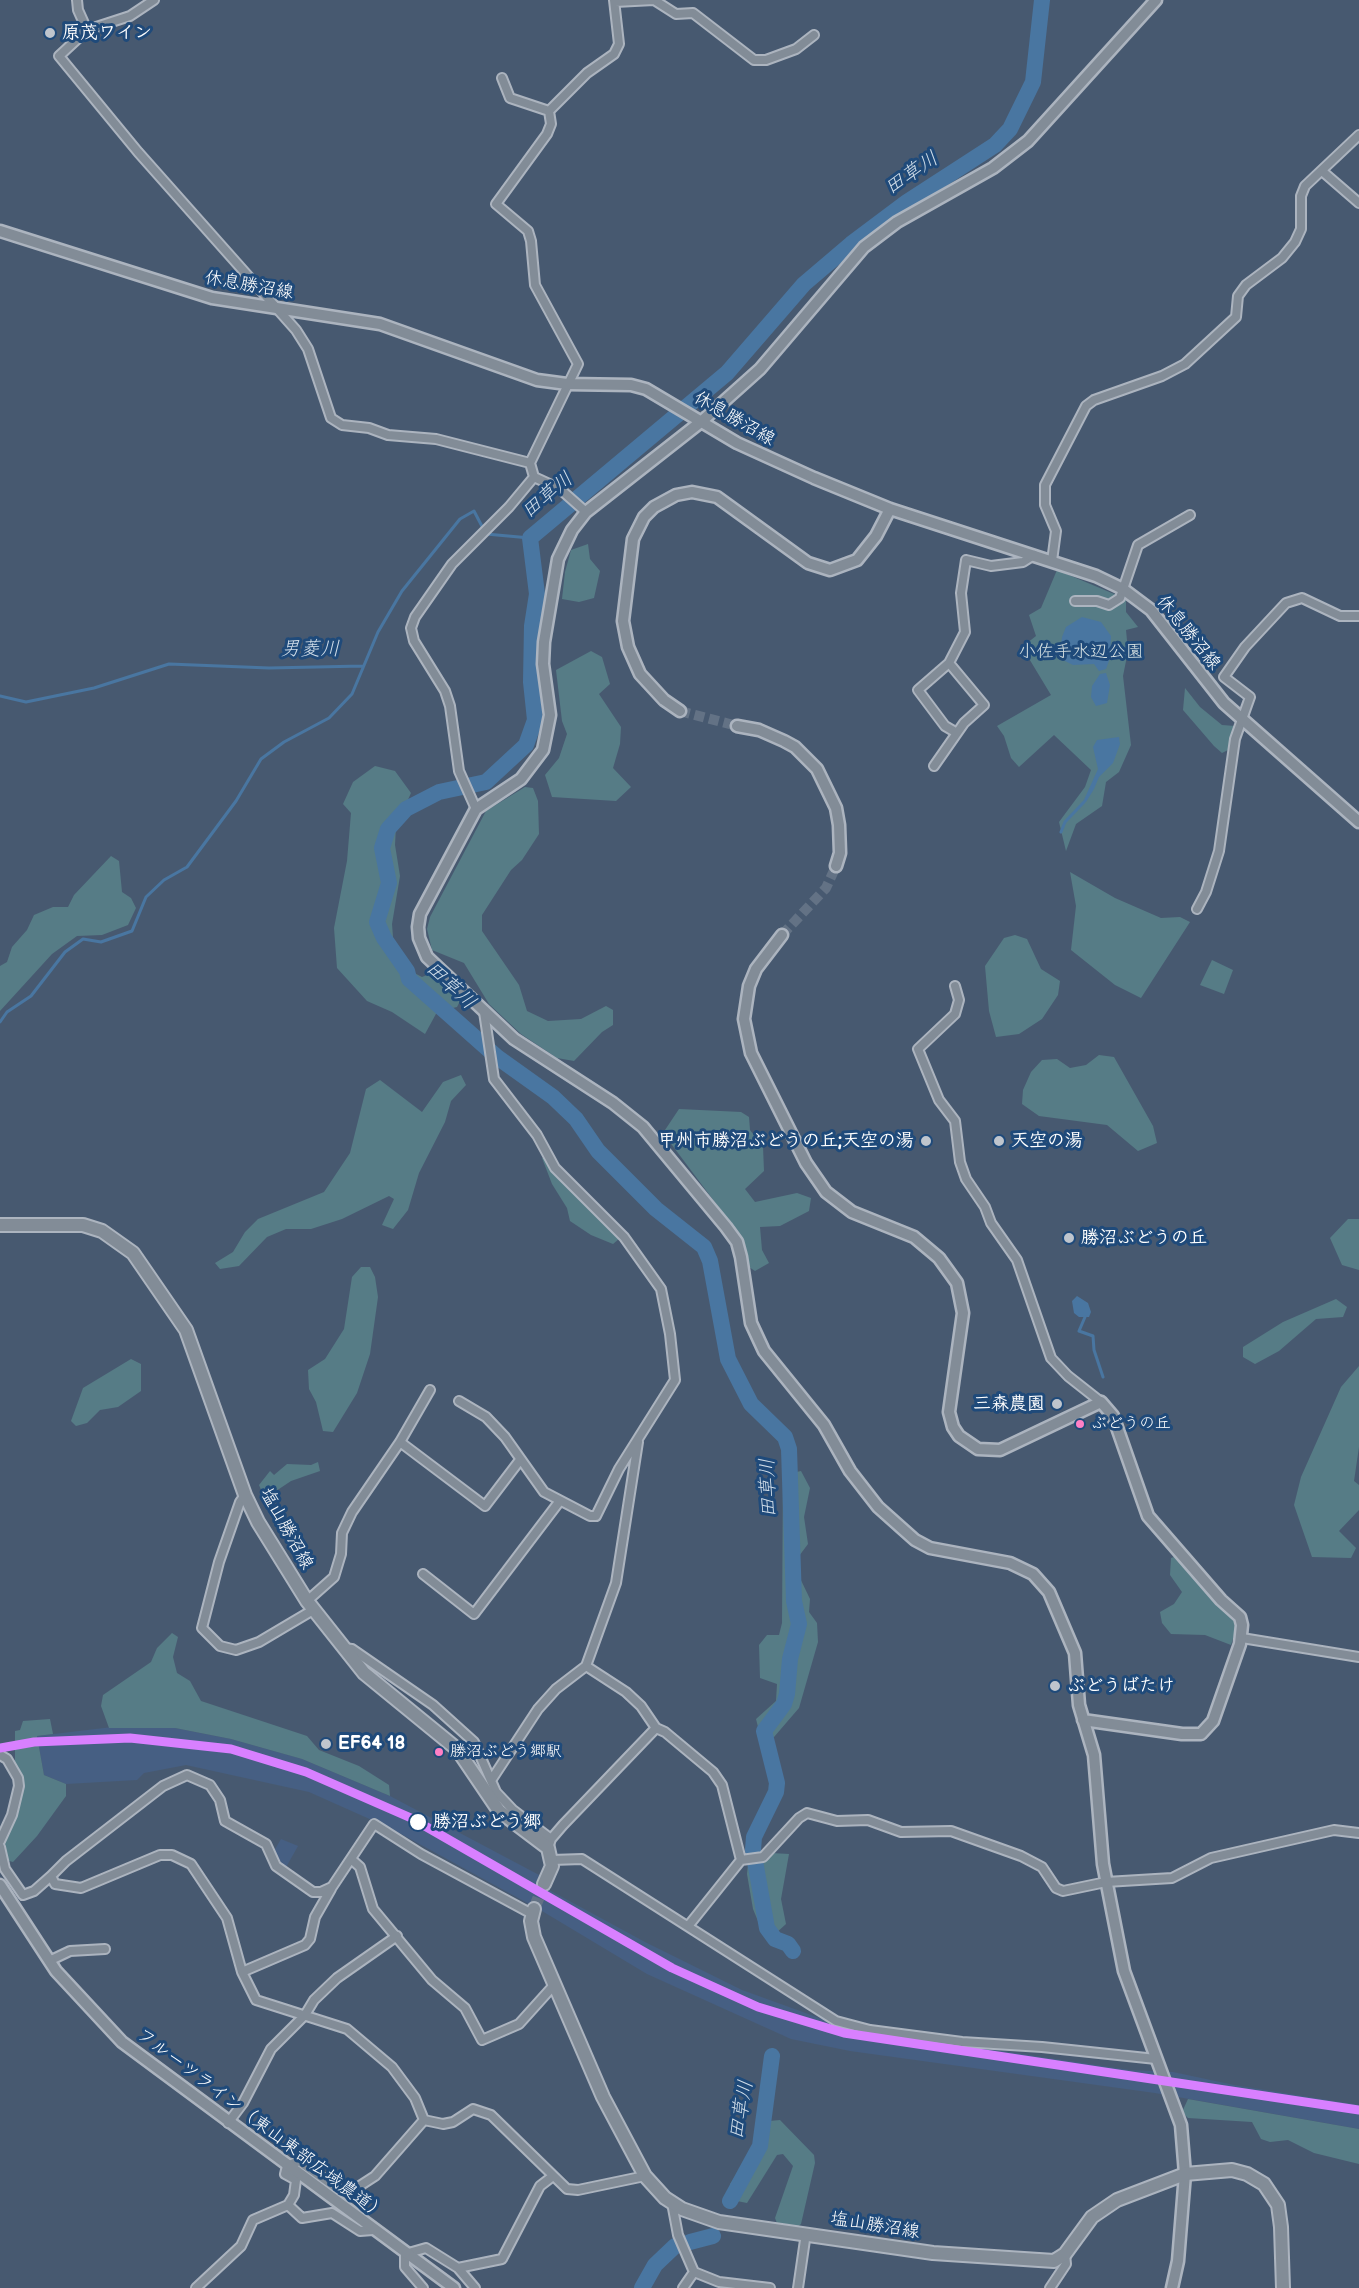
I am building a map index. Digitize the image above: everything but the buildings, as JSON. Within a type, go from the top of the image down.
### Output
[{"type":"main road","name":"塩山勝沼線","points":[[0,1225],[83,1225],[103,1232],[133,1253],[186,1330],[195,1349],[245,1495],[258,1522],[310,1606],[364,1673],[457,1749],[499,1811],[550,1849]]},
{"type":"main road","points":[[544,1884],[550,1849]]},
{"type":"main road","name":"塩山勝沼線","points":[[533,1912],[532,1930],[587,2062],[645,2176],[672,2203],[697,2216],[719,2222],[933,2253],[1054,2261],[1065,2254]]},
{"type":"main road","points":[[1065,2254],[1092,2217],[1104,2208],[1151,2186],[1185,2174],[1232,2170],[1247,2174],[1264,2184],[1278,2205],[1283,2288]]},
{"type":"street","points":[[77,0],[78,10],[87,30]]},
{"type":"street","points":[[154,0],[130,16],[87,30],[59,56],[138,152],[277,308],[308,349],[331,418],[342,425],[369,428],[388,435],[436,439],[530,463]]},
{"type":"street","points":[[549,111],[587,73],[614,54],[619,44],[615,1],[654,0],[676,14],[693,13],[754,60],[766,60],[796,49],[814,35]]},
{"type":"street","points":[[1156,0],[1052,116],[1013,154],[993,168],[897,222],[864,247],[829,284],[760,369],[697,418],[586,512],[562,548],[555,576],[544,642],[543,664],[550,716],[543,750],[521,779],[476,809],[420,914],[418,927],[419,938],[427,957],[514,1039],[613,1103],[643,1127],[726,1227],[736,1242],[741,1257],[751,1323],[764,1351],[824,1425],[850,1471],[878,1507],[915,1540],[930,1548],[1010,1563],[1033,1574],[1049,1592],[1075,1653],[1076,1684],[1083,1720],[1094,1755],[1106,1882],[1124,1971],[1181,2125],[1185,2174],[1178,2261],[1172,2288]]},
{"type":"street","points":[[502,78],[510,98],[549,111]]},
{"type":"street","points":[[549,111],[551,124],[547,134],[496,204],[528,231],[535,285],[578,364],[530,463],[534,477],[560,489],[586,512]]},
{"type":"street","points":[[1052,561],[1056,531],[1045,505],[1045,485],[1086,406],[1094,400],[1162,376],[1185,364],[1236,317],[1238,296],[1246,285],[1282,258],[1295,242],[1303,216],[1301,196],[1305,186],[1359,135]]},
{"type":"street","points":[[1322,171],[1359,203]]},
{"type":"street","name":"休息勝沼線","points":[[0,231],[212,298],[380,324],[537,380],[567,384],[631,385],[646,389],[676,404],[737,443],[772,460],[890,509],[1035,555],[1123,589],[1151,610],[1224,703],[1241,720],[1359,822]]},
{"type":"street","points":[[476,809],[459,771],[447,698],[411,636],[411,628],[415,617],[452,564],[509,507],[534,477]]},
{"type":"street","points":[[680,711],[664,700],[640,674],[628,647],[623,621],[633,539],[644,518],[654,507],[676,495],[692,492],[717,497],[808,563],[830,570],[857,560],[876,536],[890,509]]},
{"type":"street","points":[[1075,601],[1097,601],[1109,605],[1120,598],[1138,545],[1190,515]]},
{"type":"street","points":[[957,733],[945,726],[918,690],[949,663],[965,632],[961,593],[966,560],[991,566],[1023,562],[1035,555]]},
{"type":"street","points":[[1197,909],[1206,892],[1219,851],[1229,773],[1241,720],[1250,697],[1224,677],[1245,646],[1286,603],[1302,598],[1340,616],[1359,616]]},
{"type":"street","points":[[934,766],[957,733],[984,705],[949,663]]},
{"type":"street","points":[[738,726],[759,730],[784,741],[795,747],[817,769],[836,808],[840,847],[836,866]]},
{"type":"street","points":[[782,936],[756,969],[749,986],[744,1019],[751,1053],[806,1163],[826,1192],[852,1212],[914,1237],[939,1258],[957,1283],[963,1313],[949,1412],[953,1427],[959,1436],[978,1449],[1000,1450],[1101,1402]]},
{"type":"street","points":[[955,986],[959,1000],[955,1014],[918,1049],[939,1100],[955,1121],[960,1162],[966,1179],[985,1207],[991,1223],[1017,1260],[1051,1358],[1068,1376],[1101,1402],[1113,1416],[1148,1516],[1221,1600],[1240,1617],[1242,1638],[1213,1721],[1201,1734],[1182,1734],[1083,1720]]},
{"type":"street","points":[[459,1401],[486,1416],[544,1492],[559,1502],[590,1516],[596,1516],[619,1469],[639,1441],[675,1380],[669,1325],[661,1290],[624,1237],[555,1168],[537,1135],[494,1079],[484,1012]]},
{"type":"street","points":[[245,1495],[242,1497],[219,1562],[207,1600],[202,1628],[220,1646],[236,1650],[259,1642],[310,1606],[334,1576],[341,1554],[342,1533],[352,1512],[400,1442],[430,1390]]},
{"type":"street","points":[[492,1779],[538,1709],[556,1689],[586,1666],[616,1583],[639,1441]]},
{"type":"street","points":[[400,1442],[485,1506],[520,1460]]},
{"type":"street","points":[[423,1574],[474,1614],[559,1502]]},
{"type":"street","points":[[1242,1638],[1359,1657]]},
{"type":"street","points":[[342,1648],[352,1649],[433,1705],[474,1742],[496,1792],[550,1849],[582,1859],[689,1925],[836,2021],[870,2030],[962,2042],[1054,2048],[1157,2062]]},
{"type":"street","points":[[586,1666],[626,1692],[641,1706],[656,1728],[665,1732],[713,1772],[722,1785],[741,1860]]},
{"type":"street","points":[[550,1849],[656,1728]]},
{"type":"street","points":[[0,1755],[7,1759],[18,1778],[19,1786],[12,1815],[0,1842]]},
{"type":"street","points":[[0,1847],[5,1869],[23,1895],[34,1892],[66,1861],[163,1786],[187,1775],[210,1785],[220,1800],[225,1821],[266,1844],[276,1866],[314,1892],[321,1893],[332,1887]]},
{"type":"street","points":[[689,1925],[741,1860],[763,1857],[799,1818],[807,1813],[837,1821],[868,1820],[902,1832],[951,1831],[1021,1856],[1042,1867],[1056,1888],[1063,1891],[1106,1882],[1172,1878],[1211,1858],[1334,1830],[1359,1833]]},
{"type":"street","points":[[242,1972],[305,1945],[310,1939],[315,1917],[332,1887],[374,1824],[421,1854],[533,1912]]},
{"type":"street","points":[[51,1876],[54,1884],[81,1888],[160,1855],[172,1855],[191,1864],[228,1918],[242,1972],[256,2000],[347,2029],[392,2067],[415,2098],[424,2120]]},
{"type":"street","points":[[351,1859],[360,1867],[373,1909],[432,1980],[465,2008],[482,2040],[519,2024],[555,1984]]},
{"type":"street","name":"フルーツライン（東山東部広域農道）","points":[[0,1885],[37,1944],[73,1992],[122,2042],[228,2123],[454,2288]]},
{"type":"street","points":[[228,2123],[243,2103],[271,2049],[305,2015],[314,2000],[338,1978],[397,1936]]},
{"type":"street","points":[[49,1961],[61,1953],[105,1949]]},
{"type":"street","points":[[424,2120],[443,2124],[453,2122],[468,2110],[479,2110],[491,2115],[567,2189],[578,2190],[645,2176]]},
{"type":"street","points":[[196,2288],[241,2246],[253,2220],[288,2205],[294,2194],[296,2180],[285,2174],[287,2166],[299,2161],[342,2191],[358,2187],[375,2176],[424,2120]]},
{"type":"street","points":[[458,2268],[502,2259],[540,2186],[552,2176]]},
{"type":"street","points":[[672,2203],[678,2235],[693,2272],[719,2282],[770,2288]]},
{"type":"street","points":[[288,2205],[302,2218],[332,2213],[360,2231],[373,2229]]},
{"type":"street","points":[[798,2288],[806,2234]]},
{"type":"street","points":[[423,2288],[405,2267],[405,2254],[426,2248],[458,2268],[475,2288]]},
{"type":"street","points":[[1050,2288],[1066,2264],[1065,2254]]},
{"type":"street","points":[[683,2288],[693,2272]]},
{"type":"shaded area","points":[[1082,617],[1101,622],[1111,636],[1110,658],[1106,669],[1099,671],[1094,664],[1073,665],[1065,661],[1061,646],[1062,637],[1066,627]]},
{"type":"shaded area","points":[[1106,673],[1110,685],[1107,703],[1096,706],[1091,697],[1092,686],[1100,674]]},
{"type":"shaded area","points":[[1119,737],[1120,744],[1113,763],[1099,777],[1086,802],[1083,802],[1098,769],[1093,747],[1097,740]]},
{"type":"shaded area","points":[[1077,1296],[1088,1303],[1091,1312],[1089,1317],[1079,1317],[1074,1313],[1072,1301]]},
{"type":"shaded area","points":[[121,1726],[175,1728],[231,1739],[302,1759],[390,1796],[541,1876],[538,1884],[645,1942],[742,1990],[847,2028],[1130,2070],[1173,2072],[1234,2085],[1359,2105],[1359,2129],[1155,2093],[850,2051],[791,2039],[647,1974],[542,1911],[392,1829],[309,1792],[186,1765],[144,1773],[137,1780],[66,1784],[44,1775],[37,1736]]},
{"type":"shaded area","points":[[281,1839],[298,1846],[285,1869],[279,1865],[274,1851]]},
{"type":"green space","points":[[588,544],[590,559],[600,571],[594,598],[579,602],[562,599],[565,572],[571,550]]},
{"type":"green space","name":"小佐手水辺公園","points":[[1057,570],[1126,599],[1126,612],[1138,627],[1126,630],[1128,651],[1123,676],[1131,745],[1119,772],[1106,782],[1102,806],[1076,824],[1066,851],[1059,822],[1085,787],[1091,770],[1054,735],[1019,767],[1011,758],[1004,736],[997,726],[1051,695],[1022,647],[1036,636],[1029,615],[1041,608]]},
{"type":"green space","points":[[591,651],[602,657],[610,684],[599,694],[621,727],[620,744],[613,768],[631,787],[616,801],[552,797],[545,775],[559,758],[567,734],[562,721],[556,670]]},
{"type":"green space","points":[[1185,688],[1200,707],[1222,725],[1235,726],[1230,749],[1222,753],[1183,710]]},
{"type":"green space","points":[[375,766],[395,771],[411,793],[396,826],[395,845],[400,876],[392,924],[395,963],[422,977],[432,973],[461,999],[457,1007],[437,1012],[425,1034],[392,1012],[367,1001],[337,968],[334,928],[347,861],[351,813],[343,804],[353,782]]},
{"type":"green space","points":[[525,787],[533,788],[538,801],[539,834],[522,860],[511,870],[482,915],[482,931],[519,985],[527,1011],[548,1021],[581,1019],[606,1006],[613,1010],[613,1025],[602,1032],[574,1061],[557,1058],[521,1034],[489,1004],[464,963],[432,950],[427,929],[430,917],[486,811]]},
{"type":"green space","points":[[111,856],[119,861],[122,892],[131,898],[136,908],[128,925],[102,935],[77,936],[52,954],[0,1011],[0,966],[7,962],[12,947],[27,930],[34,915],[53,907],[68,907],[74,895]]},
{"type":"green space","points":[[1070,872],[1115,898],[1161,918],[1180,917],[1190,922],[1141,998],[1115,985],[1071,950],[1076,906]]},
{"type":"green space","points":[[1015,935],[1027,939],[1041,969],[1060,981],[1058,995],[1042,1019],[1019,1034],[996,1037],[989,1011],[985,966],[1004,938]]},
{"type":"green space","points":[[1212,960],[1233,970],[1224,994],[1200,985]]},
{"type":"green space","points":[[1099,1055],[1114,1057],[1153,1126],[1157,1143],[1138,1151],[1107,1125],[1039,1116],[1022,1104],[1023,1090],[1031,1072],[1042,1060],[1057,1059],[1070,1068],[1086,1065]]},
{"type":"green space","points":[[461,1075],[466,1085],[451,1101],[445,1122],[419,1173],[408,1210],[393,1229],[382,1225],[394,1199],[389,1196],[342,1219],[311,1229],[286,1229],[267,1237],[239,1266],[220,1269],[215,1263],[233,1252],[245,1232],[258,1219],[324,1192],[350,1153],[366,1089],[380,1080],[422,1112],[443,1082]]},
{"type":"green space","points":[[679,1109],[741,1112],[749,1117],[750,1130],[763,1147],[764,1171],[745,1189],[755,1202],[797,1193],[811,1198],[809,1211],[780,1226],[760,1227],[762,1250],[769,1263],[755,1271],[749,1267],[745,1247],[735,1229],[663,1133]]},
{"type":"green space","points":[[542,1158],[546,1158],[562,1182],[620,1238],[613,1244],[591,1235],[570,1221],[567,1208],[552,1184]]},
{"type":"green space","points":[[1348,1219],[1359,1219],[1359,1270],[1342,1265],[1330,1238]]},
{"type":"green space","points":[[361,1267],[370,1267],[375,1277],[378,1297],[370,1354],[357,1393],[333,1432],[323,1431],[316,1402],[309,1389],[308,1370],[325,1359],[344,1329],[352,1277]]},
{"type":"green space","points":[[1336,1299],[1347,1307],[1343,1317],[1316,1319],[1279,1351],[1255,1364],[1243,1357],[1243,1347],[1283,1322]]},
{"type":"green space","points":[[131,1359],[141,1364],[141,1391],[118,1407],[100,1410],[87,1423],[76,1426],[71,1421],[83,1388]]},
{"type":"green space","points":[[1359,1366],[1359,1447],[1354,1481],[1359,1485],[1359,1510],[1339,1531],[1356,1548],[1351,1558],[1312,1557],[1294,1505],[1301,1477],[1341,1387]]},
{"type":"green space","points":[[318,1462],[320,1471],[291,1481],[273,1493],[262,1492],[259,1485],[270,1471],[274,1475],[287,1464],[311,1465]]},
{"type":"green space","points":[[801,1471],[810,1488],[804,1517],[808,1544],[799,1556],[798,1574],[810,1599],[809,1612],[817,1623],[818,1642],[799,1708],[774,1737],[760,1735],[756,1719],[776,1701],[777,1684],[760,1678],[759,1645],[767,1635],[779,1635],[782,1623],[783,1475]]},
{"type":"green space","points":[[1177,1556],[1216,1603],[1230,1614],[1237,1626],[1231,1645],[1205,1635],[1171,1634],[1162,1623],[1160,1612],[1174,1604],[1182,1592],[1170,1575],[1171,1558]]},
{"type":"green space","points":[[172,1633],[178,1637],[173,1657],[177,1673],[190,1681],[201,1701],[307,1736],[319,1750],[359,1766],[389,1785],[390,1796],[302,1759],[231,1739],[175,1728],[109,1728],[101,1706],[103,1695],[151,1662],[157,1648]]},
{"type":"green space","points":[[50,1719],[53,1734],[37,1736],[44,1775],[66,1784],[66,1796],[37,1836],[13,1862],[2,1859],[4,1843],[24,1785],[15,1762],[15,1731],[20,1730],[23,1721]]},
{"type":"green space","points":[[771,1853],[789,1854],[781,1899],[786,1924],[775,1934],[760,1926],[753,1909],[747,1874],[748,1864],[764,1861]]},
{"type":"green space","points":[[1188,2099],[1359,2129],[1359,2164],[1314,2153],[1288,2140],[1270,2142],[1261,2139],[1252,2122],[1188,2118],[1182,2112]]},
{"type":"green space","points":[[780,2120],[814,2155],[815,2163],[801,2224],[796,2228],[778,2226],[775,2218],[793,2166],[783,2154],[777,2155],[747,2203],[737,2201],[730,2184],[765,2134],[769,2121]]},
{"type":"waterway","name":"田草川","points":[[793,1951],[788,1944],[775,1939],[767,1928],[753,1850],[754,1837],[776,1792],[777,1783],[764,1731],[784,1704],[790,1659],[799,1624],[794,1601],[789,1449],[785,1437],[751,1404],[728,1359],[710,1261],[704,1247],[656,1209],[598,1151],[576,1119],[553,1097],[497,1057],[409,979],[407,971],[384,938],[377,922],[389,883],[382,848],[388,829],[406,809],[439,792],[486,782],[526,745],[535,720],[531,682],[532,626],[537,594],[530,538],[727,373],[804,284],[851,244],[907,202],[995,145],[1010,129],[1033,82],[1042,0]]},
{"type":"waterway","points":[[0,1022],[7,1012],[31,996],[65,952],[83,939],[101,942],[132,931],[146,897],[164,880],[187,867],[236,801],[261,759],[284,742],[329,718],[352,694],[378,632],[402,591],[460,519],[474,511],[486,534],[530,538]]},
{"type":"waterway","name":"男菱川","points":[[0,696],[26,702],[94,688],[169,664],[269,668],[363,666]]},
{"type":"waterway","points":[[1061,832],[1065,822],[1084,802]]},
{"type":"waterway","points":[[1085,1317],[1079,1331],[1093,1336],[1094,1350],[1103,1377]]},
{"type":"waterway","name":"田草川","points":[[730,2201],[760,2146],[772,2056]]},
{"type":"waterway","name":"田草川","points":[[690,2242],[713,2236]]},
{"type":"waterway","name":"田草川","points":[[642,2288],[655,2265],[675,2246]]},
{"type":"tunnel","points":[[680,711],[737,726]]},
{"type":"tunnel","points":[[782,935],[826,888],[836,866]]},
{"type":"tunnel","points":[[534,1909],[544,1884]]},
{"type":"transit line","points":[[0,1748],[34,1742],[130,1738],[231,1749],[306,1772],[411,1818],[672,1968],[758,2007],[844,2033],[1359,2110]]},
{"type":"place","name":"原茂ワイン","points":[[50,33]]},
{"type":"place","name":"甲州市勝沼ぶどうの丘;天空の湯","points":[[926,1141]]},
{"type":"place","name":"天空の湯","points":[[999,1141]]},
{"type":"place","name":"勝沼ぶどうの丘","points":[[1069,1238]]},
{"type":"place","name":"三森農園","points":[[1057,1404]]},
{"type":"place","name":"ぶどうの丘","points":[[1080,1424]]},
{"type":"place","name":"ぶどうばたけ","points":[[1055,1686]]},
{"type":"place","name":"EF64 18","points":[[326,1744]]},
{"type":"place","name":"勝沼ぶどう郷駅","points":[[439,1752]]},
{"type":"place","name":"勝沼ぶどう郷","points":[[418,1822]]}]
